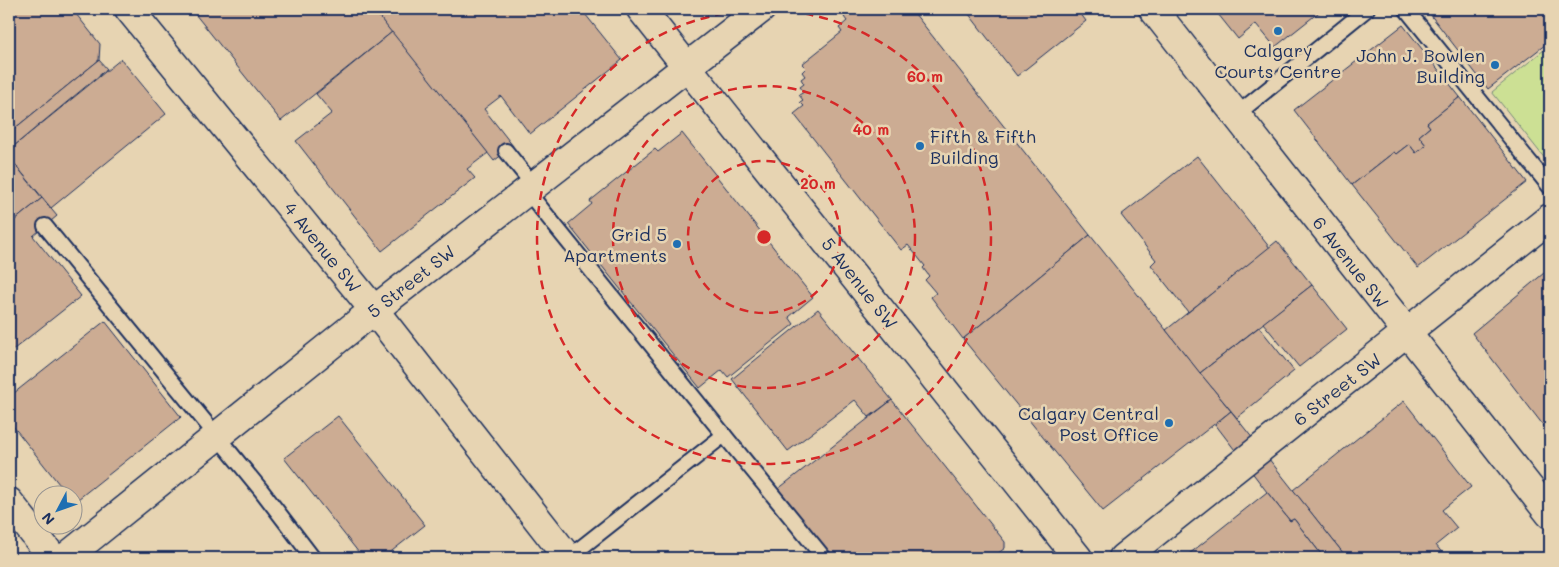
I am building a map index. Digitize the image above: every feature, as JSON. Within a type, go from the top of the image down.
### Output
[{"type":"main road","name":"4 Avenue SW","points":[[130,9],[374,310],[568,558]]},
{"type":"main road","name":"5 Avenue SW","points":[[641,9],[1078,558]]},
{"type":"main road","name":"5 Street SW","points":[[65,558],[374,310],[762,9]]},
{"type":"main road","name":"6 Avenue SW","points":[[1153,9],[1550,514]]},
{"type":"main road","name":"6 Street SW","points":[[1123,558],[1407,334],[1550,218]]},
{"type":"main road","points":[[9,502],[53,558]]},
{"type":"lane","points":[[1236,115],[1367,9]]},
{"type":"lane","points":[[1406,9],[1550,187]]},
{"type":"lane","points":[[506,151],[530,189],[724,435],[824,558]]},
{"type":"lane","points":[[45,226],[217,436],[313,558]]},
{"type":"lane","points":[[568,558],[724,435]]},
{"type":"green space","points":[[1550,45],[1550,165],[1492,92]]},
{"type":"building","points":[[9,9],[72,9],[100,44],[99,60],[9,133]]},
{"type":"building","points":[[191,9],[373,9],[392,32],[281,121]]},
{"type":"building","points":[[373,9],[581,9],[622,60],[530,134],[501,96],[484,109],[513,146],[494,161]]},
{"type":"building","name":"Fifth & Fifth Building","points":[[852,9],[911,9],[1090,235],[963,339],[931,297],[936,293],[925,280],[929,276],[923,268],[925,266],[908,245],[901,250],[794,114],[804,106],[800,102],[803,100],[799,95],[804,92],[800,87],[804,84],[801,79],[805,76],[802,72],[806,68],[802,64],[842,32],[839,28],[847,21],[844,17]]},
{"type":"building","points":[[965,9],[1077,9],[1086,21],[1017,76]]},
{"type":"building","name":"Calgary Courts Centre","points":[[1214,9],[1323,9],[1275,47],[1256,24],[1238,39]]},
{"type":"building","name":"John J. Bowlen Building","points":[[1426,9],[1550,9],[1550,41],[1488,89]]},
{"type":"building","points":[[1403,25],[1460,97],[1427,123],[1430,127],[1419,136],[1426,145],[1416,153],[1409,144],[1396,154],[1394,152],[1352,185],[1294,110]]},
{"type":"building","points":[[392,32],[488,153],[467,169],[475,178],[382,251],[296,141],[332,113],[316,94]]},
{"type":"building","points":[[121,59],[166,114],[51,208],[9,157],[9,150]]},
{"type":"building","points":[[99,60],[107,69],[9,150],[9,133]]},
{"type":"building","points":[[1460,97],[1527,182],[1418,268],[1352,185],[1394,152],[1396,154],[1409,144],[1416,153],[1426,145],[1419,136],[1430,127],[1427,123]]},
{"type":"building","name":"Grid 5 Apartments","points":[[682,133],[813,297],[789,317],[794,324],[728,377],[722,370],[700,388],[568,224],[592,204],[590,201],[655,149],[658,152]]},
{"type":"building","points":[[1197,156],[1270,248],[1188,312],[1151,265],[1156,260],[1121,215]]},
{"type":"building","points":[[9,157],[42,198],[9,225]]},
{"type":"building","points":[[42,198],[57,216],[33,236],[81,296],[9,353],[9,225]]},
{"type":"building","points":[[1090,235],[1231,411],[1103,511],[963,339]]},
{"type":"building","points":[[1277,241],[1312,285],[1200,373],[1166,330]]},
{"type":"building","points":[[1550,268],[1550,434],[1472,333]]},
{"type":"building","points":[[1312,285],[1347,329],[1299,367],[1263,323]]},
{"type":"building","points":[[818,309],[892,400],[869,417],[855,400],[788,451],[732,379]]},
{"type":"building","points":[[105,321],[181,417],[82,496],[82,484],[59,484],[9,421],[9,397]]},
{"type":"building","points":[[1259,327],[1294,371],[1237,418],[1200,373]]},
{"type":"building","points":[[892,400],[1005,542],[1005,548],[992,558],[826,558],[773,493]]},
{"type":"building","points":[[1404,401],[1471,487],[1442,510],[1457,528],[1436,545],[1446,558],[1347,558],[1293,490]]},
{"type":"building","points":[[1231,411],[1347,558],[1324,558],[1294,519],[1290,521],[1267,492],[1215,424]]},
{"type":"building","points":[[338,416],[425,525],[383,558],[363,558],[284,458]]},
{"type":"building","points":[[1267,492],[1290,521],[1294,519],[1324,558],[1184,558]]},
{"type":"place","name":"Calgary Courts Centre","points":[[1278,31]]},
{"type":"place","name":"John J. Bowlen Building","points":[[1495,65]]},
{"type":"place","name":"Fifth & Fifth Building","points":[[920,146]]},
{"type":"place","name":"Grid 5 Apartments","points":[[677,244]]},
{"type":"place","name":"Calgary Central Post Office","points":[[1169,423]]}]
